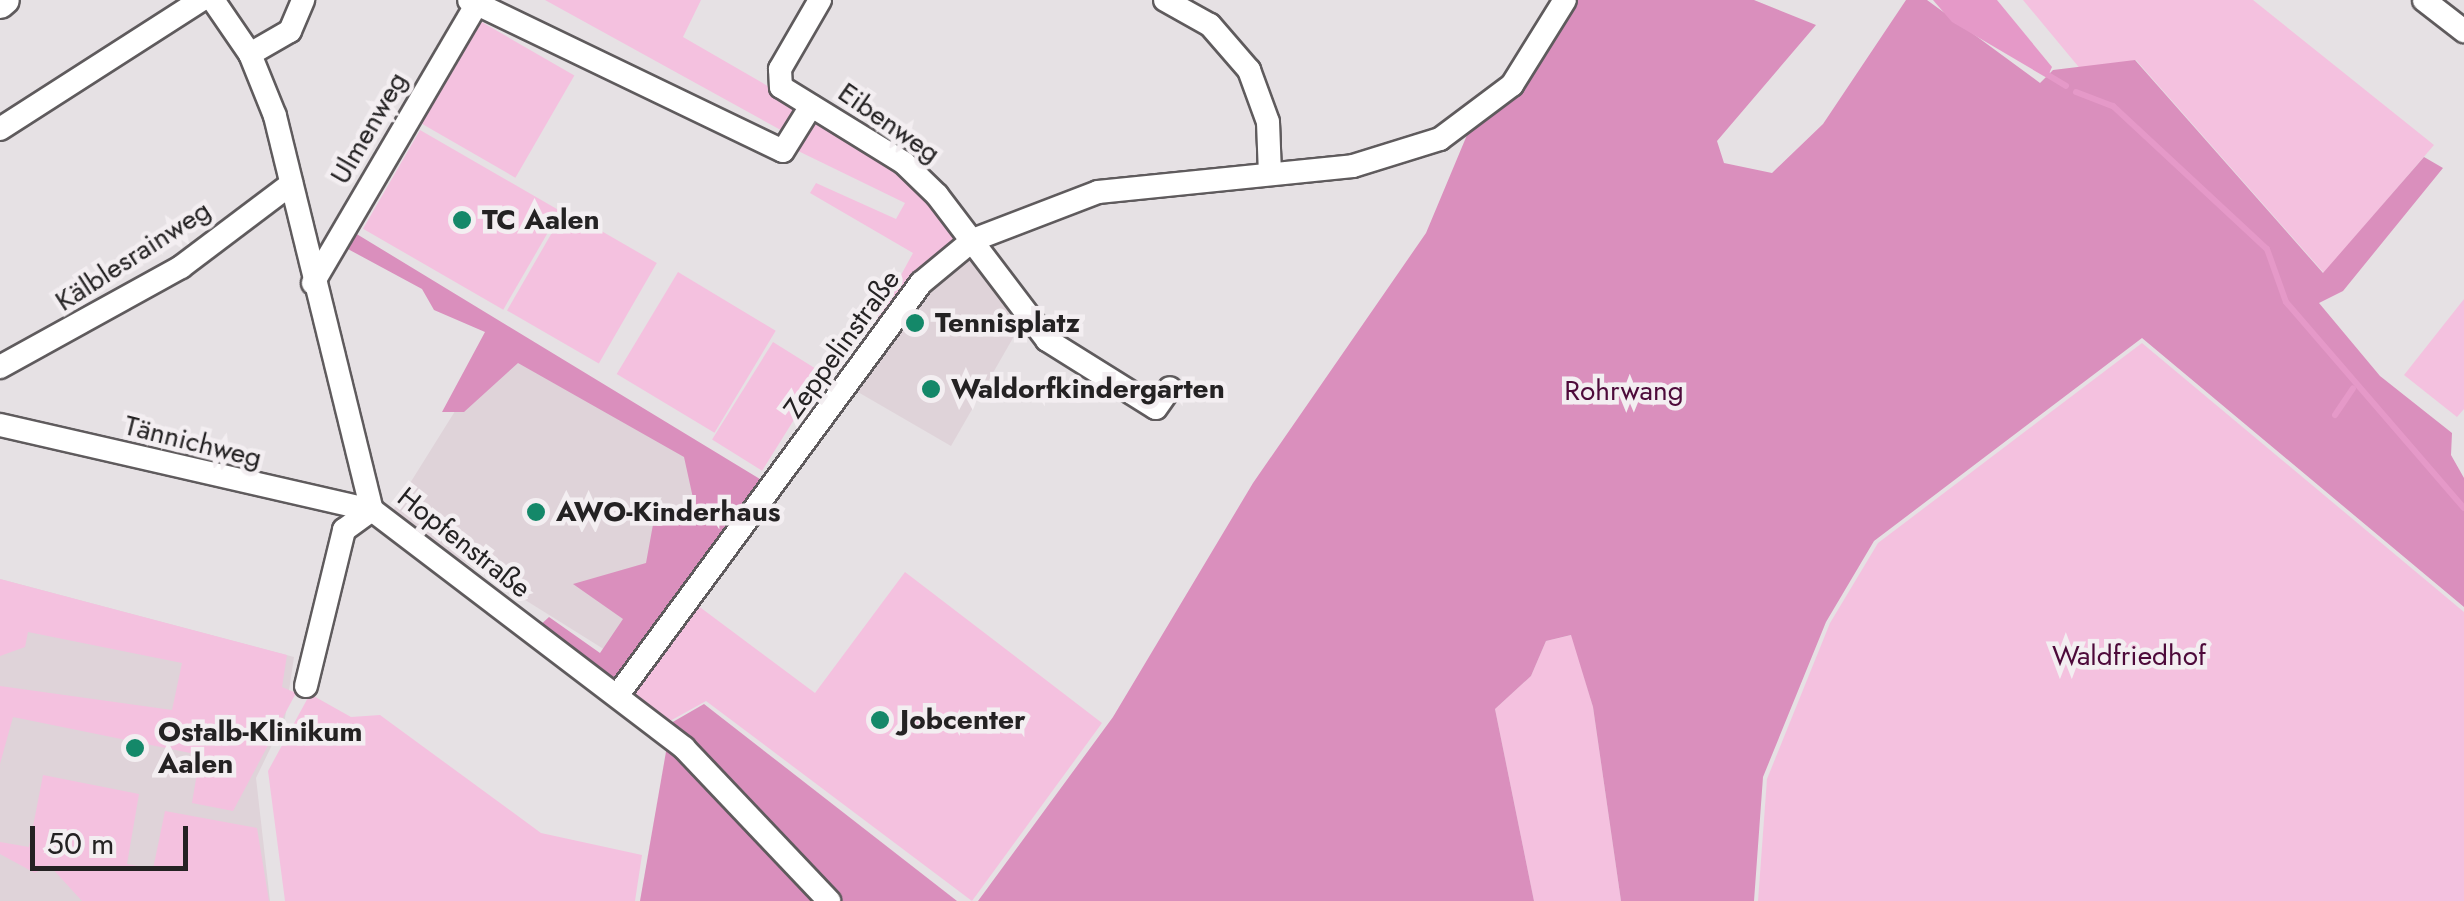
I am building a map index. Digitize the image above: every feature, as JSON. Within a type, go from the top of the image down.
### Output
[{"type":"street","points":[[0,129],[201,0]]},
{"type":"street","name":"Hopfenstraße","points":[[213,0],[250,54],[291,184],[372,510],[684,748],[829,901]]},
{"type":"street","points":[[250,54],[290,30],[303,0]]},
{"type":"street","points":[[811,106],[781,88],[780,69],[820,0]]},
{"type":"street","points":[[1166,0],[1225,38],[1249,70],[1268,122],[1270,174]]},
{"type":"street","name":"Zeppelinstraße","points":[[618,696],[921,283],[973,240],[1098,192],[1392,158],[1476,120],[1512,85],[1565,0]]},
{"type":"street","points":[[2424,0],[2464,31]]},
{"type":"street","name":"Eibenweg","points":[[473,2],[784,151],[811,106],[904,163],[973,240],[1047,340],[1156,408],[1170,388]]},
{"type":"street","name":"Ulmenweg","points":[[313,283],[473,2]]},
{"type":"street","name":"Kälblesrainweg","points":[[0,367],[182,267],[291,184]]},
{"type":"street","name":"Tännichweg","points":[[0,425],[372,510]]},
{"type":"street","points":[[306,686],[344,530],[372,510]]},
{"type":"shaded area","points":[[1933,0],[1997,0],[2052,67],[2047,78],[1952,22]]},
{"type":"shaded area","points":[[969,253],[1021,324],[951,446],[851,388],[926,288]]},
{"type":"shaded area","points":[[507,328],[762,488],[645,675],[390,515]]},
{"type":"shaded area","name":"Ostalb-Klinikum Aalen","points":[[0,579],[294,657],[285,718],[256,778],[270,901],[0,901]]},
{"type":"green space","points":[[545,0],[701,0],[683,37],[804,107],[788,134]]},
{"type":"green space","name":"Rohrwang","points":[[1571,0],[1754,0],[1816,25],[1717,141],[1724,163],[1772,173],[1823,124],[1906,0],[1927,0],[2040,83],[2053,70],[2135,60],[2323,273],[2424,157],[2443,168],[2343,291],[2319,303],[2380,376],[2452,433],[2451,455],[2464,478],[2464,607],[2142,338],[1874,541],[1826,622],[1763,777],[1754,901],[1621,901],[1593,707],[1571,635],[1546,641],[1531,676],[1495,709],[1534,901],[978,901],[1113,717],[1253,483],[1426,233],[1467,135],[1506,101]]},
{"type":"green space","points":[[2023,0],[2253,0],[2434,145],[2324,273],[2136,60],[2082,71]]},
{"type":"green space","points":[[480,21],[574,75],[515,178],[421,123]]},
{"type":"green space","points":[[813,114],[891,163],[965,238],[853,363],[913,253],[810,193],[816,183],[896,219],[905,203],[792,148]]},
{"type":"green space","name":"TC Aalen","points":[[420,130],[560,211],[503,310],[363,229]]},
{"type":"green space","points":[[565,210],[657,263],[599,363],[507,310]]},
{"type":"green space","points":[[355,233],[768,484],[618,686],[537,628],[549,617],[600,653],[623,619],[573,584],[646,563],[654,519],[693,498],[684,457],[518,363],[464,412],[442,412],[485,332],[434,310],[422,289],[346,248]]},
{"type":"green space","points":[[678,272],[776,331],[714,433],[617,374]]},
{"type":"green space","points":[[2464,299],[2464,409],[2457,417],[2404,375]]},
{"type":"green space","points":[[773,342],[823,373],[762,471],[712,440]]},
{"type":"green space","name":"Waldfriedhof","points":[[2142,343],[2464,612],[2464,901],[1758,901],[1767,779],[1830,623],[1878,543]]},
{"type":"green space","points":[[905,572],[1102,723],[972,901],[706,701],[661,726],[626,692],[693,602],[815,693]]},
{"type":"green space","points":[[0,579],[287,655],[282,687],[296,693],[233,811],[192,803],[200,755],[13,717],[0,764],[0,686],[172,710],[182,663],[28,632],[25,647],[0,656]]},
{"type":"green space","points":[[1572,635],[1593,707],[1621,901],[1534,901],[1495,709],[1531,676],[1546,641]]},
{"type":"green space","points":[[310,694],[351,717],[380,715],[541,833],[642,855],[635,901],[285,901],[268,771]]},
{"type":"green space","points":[[704,704],[957,901],[640,901],[671,723]]},
{"type":"green space","points":[[43,775],[139,794],[127,864],[153,869],[165,811],[257,828],[269,901],[82,901],[49,865],[35,873],[0,854],[0,842],[29,847]]},
{"type":"waterway","points":[[2048,75],[2066,86]]},
{"type":"waterway","points":[[2076,92],[2113,106],[2267,249],[2286,302],[2464,508]]},
{"type":"waterway","points":[[2335,415],[2353,388]]},
{"type":"place","name":"TC Aalen","points":[[462,220]]},
{"type":"place","name":"Tennisplatz","points":[[915,323]]},
{"type":"place","name":"Waldorfkindergarten","points":[[931,389]]},
{"type":"place","name":"AWO-Kinderhaus","points":[[536,512]]},
{"type":"place","name":"Jobcenter","points":[[880,720]]},
{"type":"place","name":"Ostalb-Klinikum Aalen","points":[[135,748]]}]
